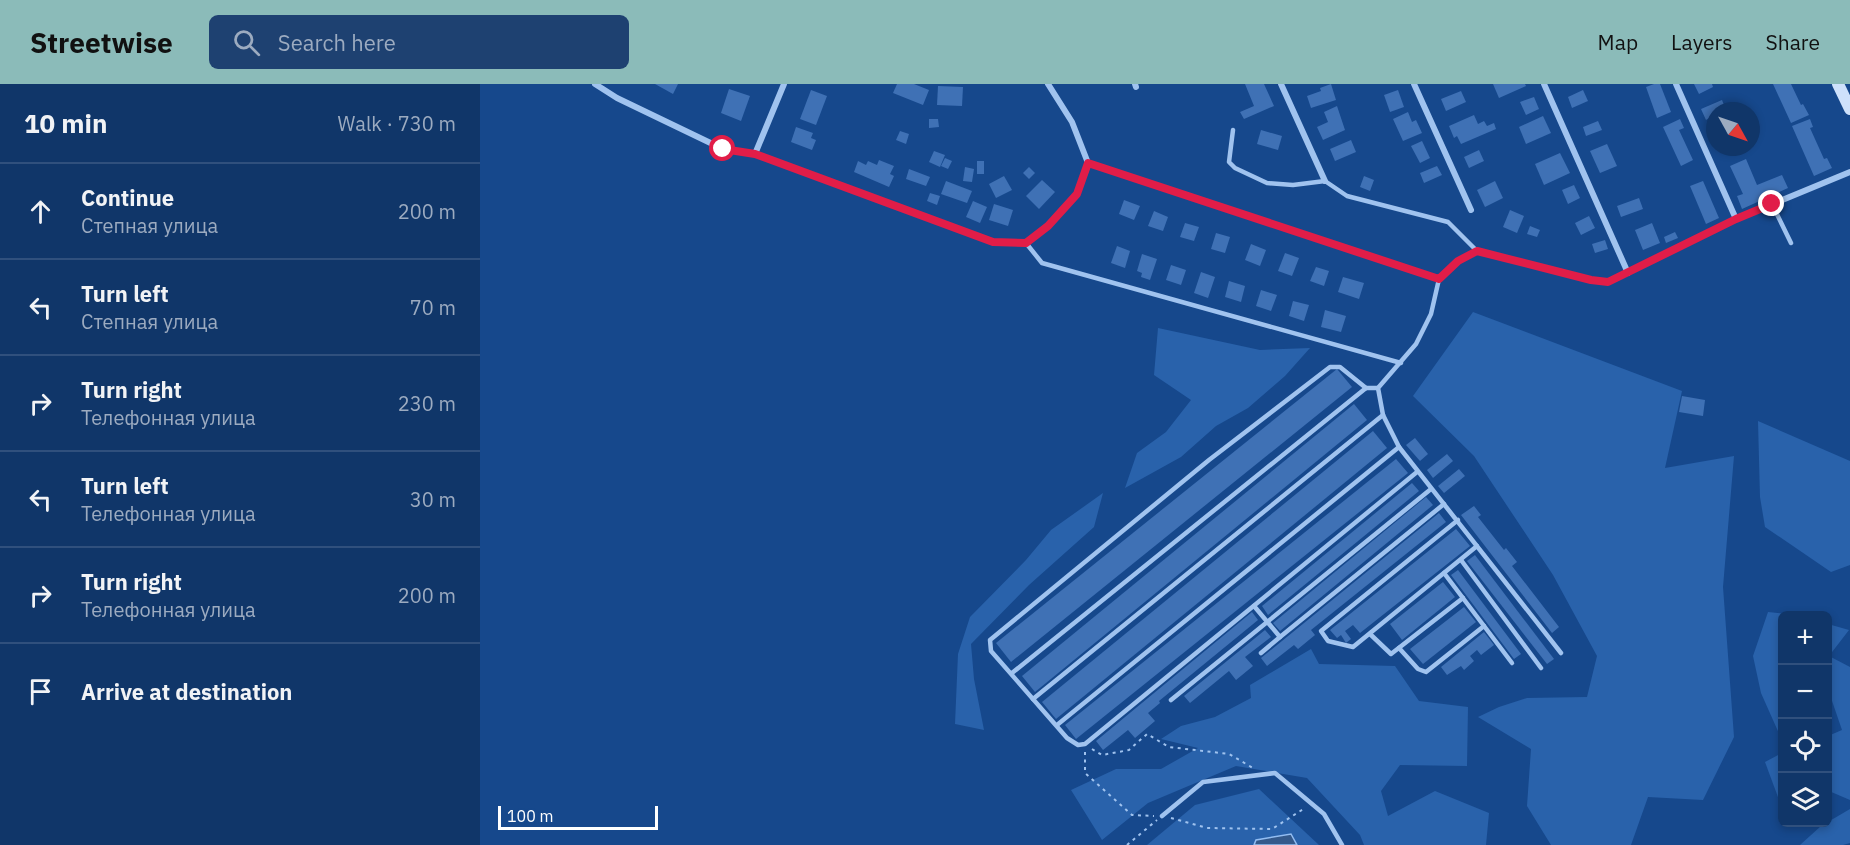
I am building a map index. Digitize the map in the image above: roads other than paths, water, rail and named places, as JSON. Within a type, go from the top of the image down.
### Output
[{"type":"main road","points":[[1838,84],[1850,109]]},
{"type":"street","points":[[595,84],[617,98],[723,149],[755,154],[993,242],[1026,243],[1048,226],[1077,194],[1088,163],[1072,122],[1048,84]]},
{"type":"street","points":[[755,154],[784,84]]},
{"type":"street","points":[[1281,84],[1325,181]]},
{"type":"street","points":[[1414,84],[1471,210]]},
{"type":"street","points":[[1544,84],[1628,273]]},
{"type":"street","points":[[1676,84],[1736,219]]},
{"type":"street","points":[[1088,163],[1439,279],[1458,261],[1477,251],[1591,280],[1608,282],[1736,219],[1850,172]]},
{"type":"lane","points":[[1233,130],[1228,156],[1229,162],[1235,168],[1267,183],[1293,185],[1325,181],[1347,195],[1448,222],[1477,251]]},
{"type":"lane","points":[[1772,204],[1791,243]]},
{"type":"lane","points":[[1026,243],[1042,263],[1401,363]]},
{"type":"lane","points":[[1012,673],[1366,388],[1378,388],[1416,344],[1431,314],[1439,279]]},
{"type":"lane","points":[[1366,388],[1340,367],[1330,367],[1209,460],[990,640],[991,651],[1067,738],[1078,745],[1085,744],[1417,472]]},
{"type":"lane","points":[[1378,388],[1383,416],[1399,447],[1561,653]]},
{"type":"lane","points":[[1033,699],[1383,416]]},
{"type":"lane","points":[[1057,725],[1399,447]]},
{"type":"lane","points":[[1171,700],[1431,489]]},
{"type":"lane","points":[[1261,653],[1444,504]]},
{"type":"lane","points":[[1458,520],[1321,632],[1328,641],[1353,647],[1477,546]]},
{"type":"lane","points":[[1461,560],[1541,668]]},
{"type":"lane","points":[[1444,573],[1512,663]]},
{"type":"lane","points":[[1370,634],[1391,654],[1463,598]]},
{"type":"lane","points":[[1254,606],[1280,637]]},
{"type":"lane","points":[[1399,648],[1418,669],[1426,672],[1484,626]]},
{"type":"lane","points":[[1162,816],[1203,782],[1275,773],[1324,814],[1342,845]]}]
